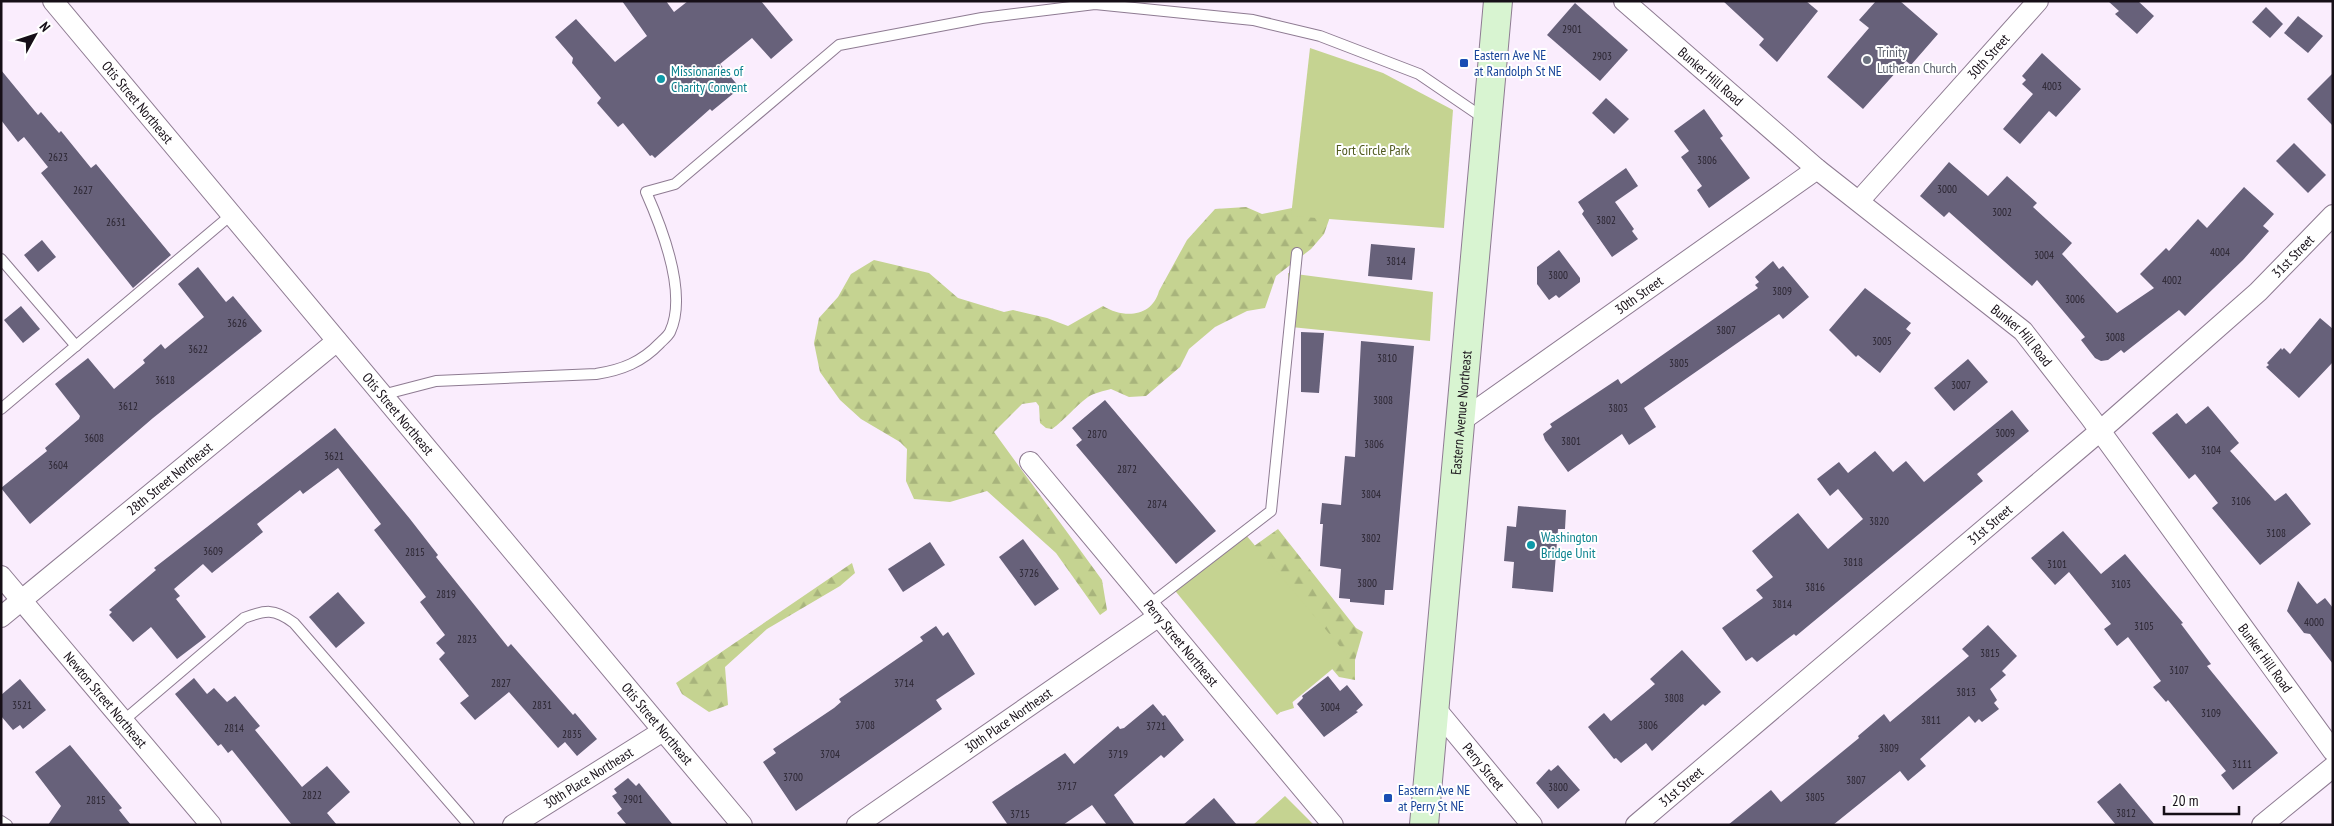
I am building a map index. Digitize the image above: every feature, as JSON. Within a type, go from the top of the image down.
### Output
[{"type":"main road","name":"Eastern Avenue Northeast","points":[[1424,825],[1498,1]]},
{"type":"street","name":"Otis Street Northeast","points":[[53,1],[742,825]]},
{"type":"street","name":"Bunker Hill Road","points":[[1624,1],[1818,169],[2023,332],[2100,431],[2333,751]]},
{"type":"street","name":"30th Street","points":[[1860,201],[2038,1]]},
{"type":"street","name":"30th Street","points":[[1460,421],[1818,169]]},
{"type":"street","name":"31st Street","points":[[1636,825],[2100,431],[2258,292],[2333,214]]},
{"type":"street","name":"28th Street Northeast","points":[[1,617],[337,341]]},
{"type":"street","name":"Perry Street Northeast","points":[[1030,462],[1333,825]]},
{"type":"street","name":"Newton Street Northeast","points":[[1,576],[211,825]]},
{"type":"street","name":"30th Place Northeast","points":[[857,825],[1154,610]]},
{"type":"street","name":"Perry Street","points":[[1435,708],[1532,825]]},
{"type":"street","name":"30th Place Northeast","points":[[513,825],[663,731]]},
{"type":"street","points":[[2262,825],[2333,767]]},
{"type":"lane","points":[[382,395],[436,381],[596,374],[620,370],[643,359],[670,333],[676,311],[676,286],[659,222],[646,192],[675,184],[839,45],[982,18],[1095,4],[1254,20],[1320,36],[1419,74],[1487,121]]},
{"type":"lane","points":[[1,409],[232,215]]},
{"type":"lane","points":[[1154,610],[1271,511],[1297,253]]},
{"type":"lane","points":[[1,259],[76,346]]},
{"type":"lane","points":[[124,721],[244,618],[264,610],[282,614],[294,623],[469,825]]},
{"type":"lane","points":[[1,821],[7,825]]},
{"type":"green space","name":"Fort Circle Park","points":[[1310,48],[1383,73],[1453,110],[1444,228],[1291,216]]},
{"type":"green space","points":[[1246,207],[1262,214],[1297,207],[1330,217],[1324,234],[1311,249],[1276,276],[1265,308],[1247,311],[1215,327],[1189,349],[1180,367],[1146,396],[1129,397],[1111,389],[1096,393],[1083,401],[1052,429],[1046,428],[1040,423],[1039,406],[1036,402],[1022,404],[994,432],[1102,580],[1107,610],[1100,615],[1056,553],[987,491],[950,502],[914,499],[906,481],[907,449],[900,442],[861,419],[840,400],[820,372],[814,343],[819,318],[838,297],[851,274],[874,260],[929,273],[958,298],[1004,312],[1013,310],[1047,318],[1068,326],[1103,306],[1128,314],[1144,311],[1155,300],[1187,240],[1215,209]]},
{"type":"green space","points":[[1288,273],[1433,292],[1430,341],[1291,327]]},
{"type":"green space","points":[[1278,529],[1356,628],[1363,632],[1355,660],[1355,680],[1339,677],[1304,636],[1290,693],[1294,708],[1281,712],[1188,603],[1236,559]]},
{"type":"green space","points":[[1246,535],[1348,656],[1277,715],[1172,587]]},
{"type":"green space","points":[[852,563],[855,573],[840,586],[767,629],[725,667],[728,705],[709,712],[682,694],[676,683]]},
{"type":"green space","points":[[1285,796],[1314,825],[1253,825]]},
{"type":"building","name":"Missionaries of Charity Convent","points":[[622,1],[666,1],[674,12],[688,1],[761,1],[793,40],[771,59],[752,38],[720,64],[740,88],[712,111],[710,109],[655,158],[652,155],[650,156],[623,123],[618,127],[597,103],[601,98],[572,63],[573,58],[555,37],[576,19],[615,62],[647,36]]},
{"type":"building","points":[[1723,1],[1806,1],[1818,11],[1777,62],[1759,45],[1764,39]]},
{"type":"building","name":"Trinity Lutheran Church","points":[[1876,1],[1900,1],[1938,34],[1911,65],[1906,61],[1863,109],[1827,77],[1869,28],[1859,20]]},
{"type":"building","points":[[2108,1],[2138,1],[2154,16],[2137,34],[2115,14],[2119,11]]},
{"type":"building","points":[[1575,3],[1628,50],[1600,81],[1547,35]]},
{"type":"building","points":[[2266,7],[2283,24],[2270,38],[2252,22]]},
{"type":"building","points":[[2298,16],[2323,36],[2308,53],[2284,33]]},
{"type":"building","points":[[2042,53],[2081,89],[2056,117],[2049,111],[2020,144],[2003,129],[2033,94],[2022,84],[2026,80],[2022,76]]},
{"type":"building","points":[[1,70],[38,115],[41,112],[59,133],[61,131],[91,168],[96,164],[171,255],[133,288],[41,173],[48,167],[24,137],[18,142],[1,120]]},
{"type":"building","points":[[2333,73],[2333,126],[2307,99]]},
{"type":"building","points":[[1606,98],[1629,119],[1614,134],[1592,113]]},
{"type":"building","points":[[1704,109],[1723,136],[1720,138],[1750,178],[1709,208],[1697,190],[1702,186],[1681,157],[1689,151],[1674,131]]},
{"type":"building","points":[[2294,143],[2326,175],[2308,193],[2276,161]]},
{"type":"building","points":[[1949,162],[1988,196],[2007,176],[2037,203],[2033,207],[2072,243],[2062,254],[2117,313],[2154,288],[2140,274],[2166,248],[2169,251],[2198,219],[2207,228],[2244,187],[2274,214],[2263,226],[2269,231],[2243,260],[2185,316],[2179,310],[2124,353],[2121,350],[2108,360],[2101,361],[2095,358],[2081,340],[2085,337],[2037,280],[2032,286],[1949,212],[1944,217],[1920,196]]},
{"type":"building","points":[[1626,168],[1638,186],[1615,202],[1634,229],[1632,231],[1638,239],[1612,257],[1582,214],[1584,211],[1578,202]]},
{"type":"building","points":[[42,240],[56,257],[38,272],[24,255]]},
{"type":"building","points":[[1371,244],[1415,248],[1412,280],[1368,276]]},
{"type":"building","points":[[1559,250],[1580,278],[1580,282],[1559,298],[1556,295],[1549,300],[1537,284],[1537,267]]},
{"type":"building","points":[[1773,261],[1779,269],[1783,266],[1809,297],[1783,319],[1779,314],[1644,408],[1656,427],[1629,445],[1622,434],[1568,472],[1545,440],[1543,434],[1552,427],[1550,424],[1618,379],[1621,384],[1758,288],[1755,285],[1759,282],[1755,277]]},
{"type":"building","points":[[198,267],[226,302],[233,296],[262,331],[153,418],[30,524],[1,488],[47,451],[45,448],[79,419],[80,416],[55,384],[88,358],[114,389],[145,363],[143,360],[161,344],[165,349],[204,317],[178,284]]},
{"type":"building","points":[[1865,288],[1911,323],[1906,329],[1911,333],[1880,373],[1858,355],[1856,357],[1829,330]]},
{"type":"building","points":[[21,306],[40,329],[23,343],[4,320]]},
{"type":"building","points":[[2320,318],[2333,329],[2333,362],[2299,398],[2266,367],[2269,365],[2267,363],[2281,348],[2282,350],[2284,348],[2290,354]]},
{"type":"building","points":[[1301,332],[1324,333],[1319,393],[1301,392]]},
{"type":"building","points":[[1361,341],[1414,346],[1393,590],[1385,590],[1384,605],[1350,602],[1350,599],[1339,598],[1341,569],[1320,566],[1323,524],[1320,524],[1322,503],[1341,505],[1345,456],[1355,457]]},
{"type":"building","points":[[1968,359],[1988,382],[1954,411],[1934,388]]},
{"type":"building","points":[[1105,400],[1216,531],[1176,564],[1076,445],[1082,440],[1072,428]]},
{"type":"building","points":[[2208,406],[2239,443],[2230,451],[2275,501],[2286,493],[2311,524],[2260,565],[2212,508],[2218,503],[2195,474],[2189,479],[2152,433],[2177,413],[2186,424]]},
{"type":"building","points":[[2012,410],[2029,431],[1977,474],[1983,481],[1796,636],[1794,634],[1757,662],[1752,657],[1746,661],[1722,628],[1763,598],[1756,590],[1773,577],[1752,551],[1798,513],[1828,549],[1863,519],[1838,489],[1830,496],[1817,479],[1839,462],[1848,473],[1875,451],[1893,472],[1906,461],[1924,482]]},
{"type":"building","points":[[335,428],[410,519],[438,555],[436,557],[508,647],[511,644],[573,715],[575,713],[597,739],[577,756],[565,742],[558,748],[509,692],[475,720],[460,703],[469,696],[439,659],[445,653],[436,643],[445,635],[420,602],[426,597],[374,530],[381,524],[338,468],[303,494],[300,490],[257,524],[263,532],[212,573],[203,564],[174,589],[180,596],[176,599],[206,637],[177,659],[151,627],[133,642],[109,615],[112,612],[109,610],[156,570],[154,568]]},
{"type":"building","name":"Washington Bridge Unit","points":[[1518,506],[1566,510],[1565,529],[1558,529],[1553,592],[1512,588],[1514,562],[1504,561],[1507,526],[1516,527]]},
{"type":"building","points":[[2063,531],[2101,574],[2125,554],[2183,623],[2181,624],[2211,664],[2207,666],[2278,753],[2233,790],[2221,775],[2226,771],[2168,700],[2166,702],[2153,687],[2161,681],[2128,637],[2117,646],[2104,629],[2111,624],[2069,572],[2055,585],[2031,558]]},
{"type":"building","points":[[1023,539],[1059,589],[1035,606],[999,557]]},
{"type":"building","points":[[930,542],[945,565],[903,592],[888,569]]},
{"type":"building","points":[[2298,581],[2317,604],[2325,598],[2333,608],[2333,664],[2310,634],[2304,633],[2287,611]]},
{"type":"building","points":[[338,592],[365,623],[336,648],[309,617]]},
{"type":"building","points":[[1988,625],[2017,656],[2002,671],[2006,675],[1990,689],[1997,700],[1994,703],[1999,709],[1982,722],[1979,719],[1975,723],[1969,716],[1920,759],[1926,766],[1908,781],[1900,771],[1833,825],[1728,825],[1771,790],[1781,802],[1859,738],[1858,736],[1884,714],[1890,722],[1969,656],[1962,649]]},
{"type":"building","points":[[936,626],[943,636],[948,632],[975,674],[936,700],[942,709],[796,811],[763,762],[776,753],[773,749],[834,708],[841,702],[839,699],[923,641],[920,637]]},
{"type":"building","points":[[1682,650],[1721,692],[1705,706],[1703,704],[1652,751],[1646,743],[1621,763],[1616,758],[1614,759],[1588,727],[1604,713],[1611,721],[1655,684],[1650,679]]},
{"type":"building","points":[[1328,676],[1340,691],[1347,685],[1363,705],[1356,711],[1358,712],[1324,737],[1297,704],[1303,698],[1302,696]]},
{"type":"building","points":[[194,678],[207,694],[214,688],[227,702],[235,696],[260,726],[255,730],[302,787],[327,766],[350,792],[327,813],[337,825],[292,825],[232,750],[228,753],[221,744],[218,746],[175,694]]},
{"type":"building","points":[[20,679],[46,710],[23,729],[20,725],[13,730],[1,716],[1,695]]},
{"type":"building","points":[[1153,704],[1163,716],[1165,715],[1184,740],[1164,758],[1161,755],[1114,795],[1135,825],[1107,825],[1092,805],[1063,825],[1008,825],[992,802],[1065,753],[1074,764],[1118,726],[1120,729],[1124,728]]},
{"type":"building","points":[[70,745],[122,808],[119,810],[131,825],[48,825],[61,806],[35,772]]},
{"type":"building","points":[[1558,765],[1580,790],[1558,809],[1536,783],[1549,769],[1551,771]]},
{"type":"building","points":[[628,778],[636,786],[639,783],[673,825],[627,825],[617,813],[622,809],[612,796],[617,793],[614,789]]},
{"type":"building","points":[[2120,783],[2155,825],[2116,825],[2097,802]]},
{"type":"building","points":[[1214,798],[1237,825],[1183,825]]},
{"type":"place","name":"Trinity Lutheran Church","points":[[1867,60]]},
{"type":"place","name":"Eastern Ave NE at Randolph St NE","points":[[1464,63]]},
{"type":"place","name":"Missionaries of Charity Convent","points":[[661,79]]},
{"type":"place","name":"Washington Bridge Unit","points":[[1531,545]]},
{"type":"place","name":"Eastern Ave NE at Perry St NE","points":[[1388,798]]}]
